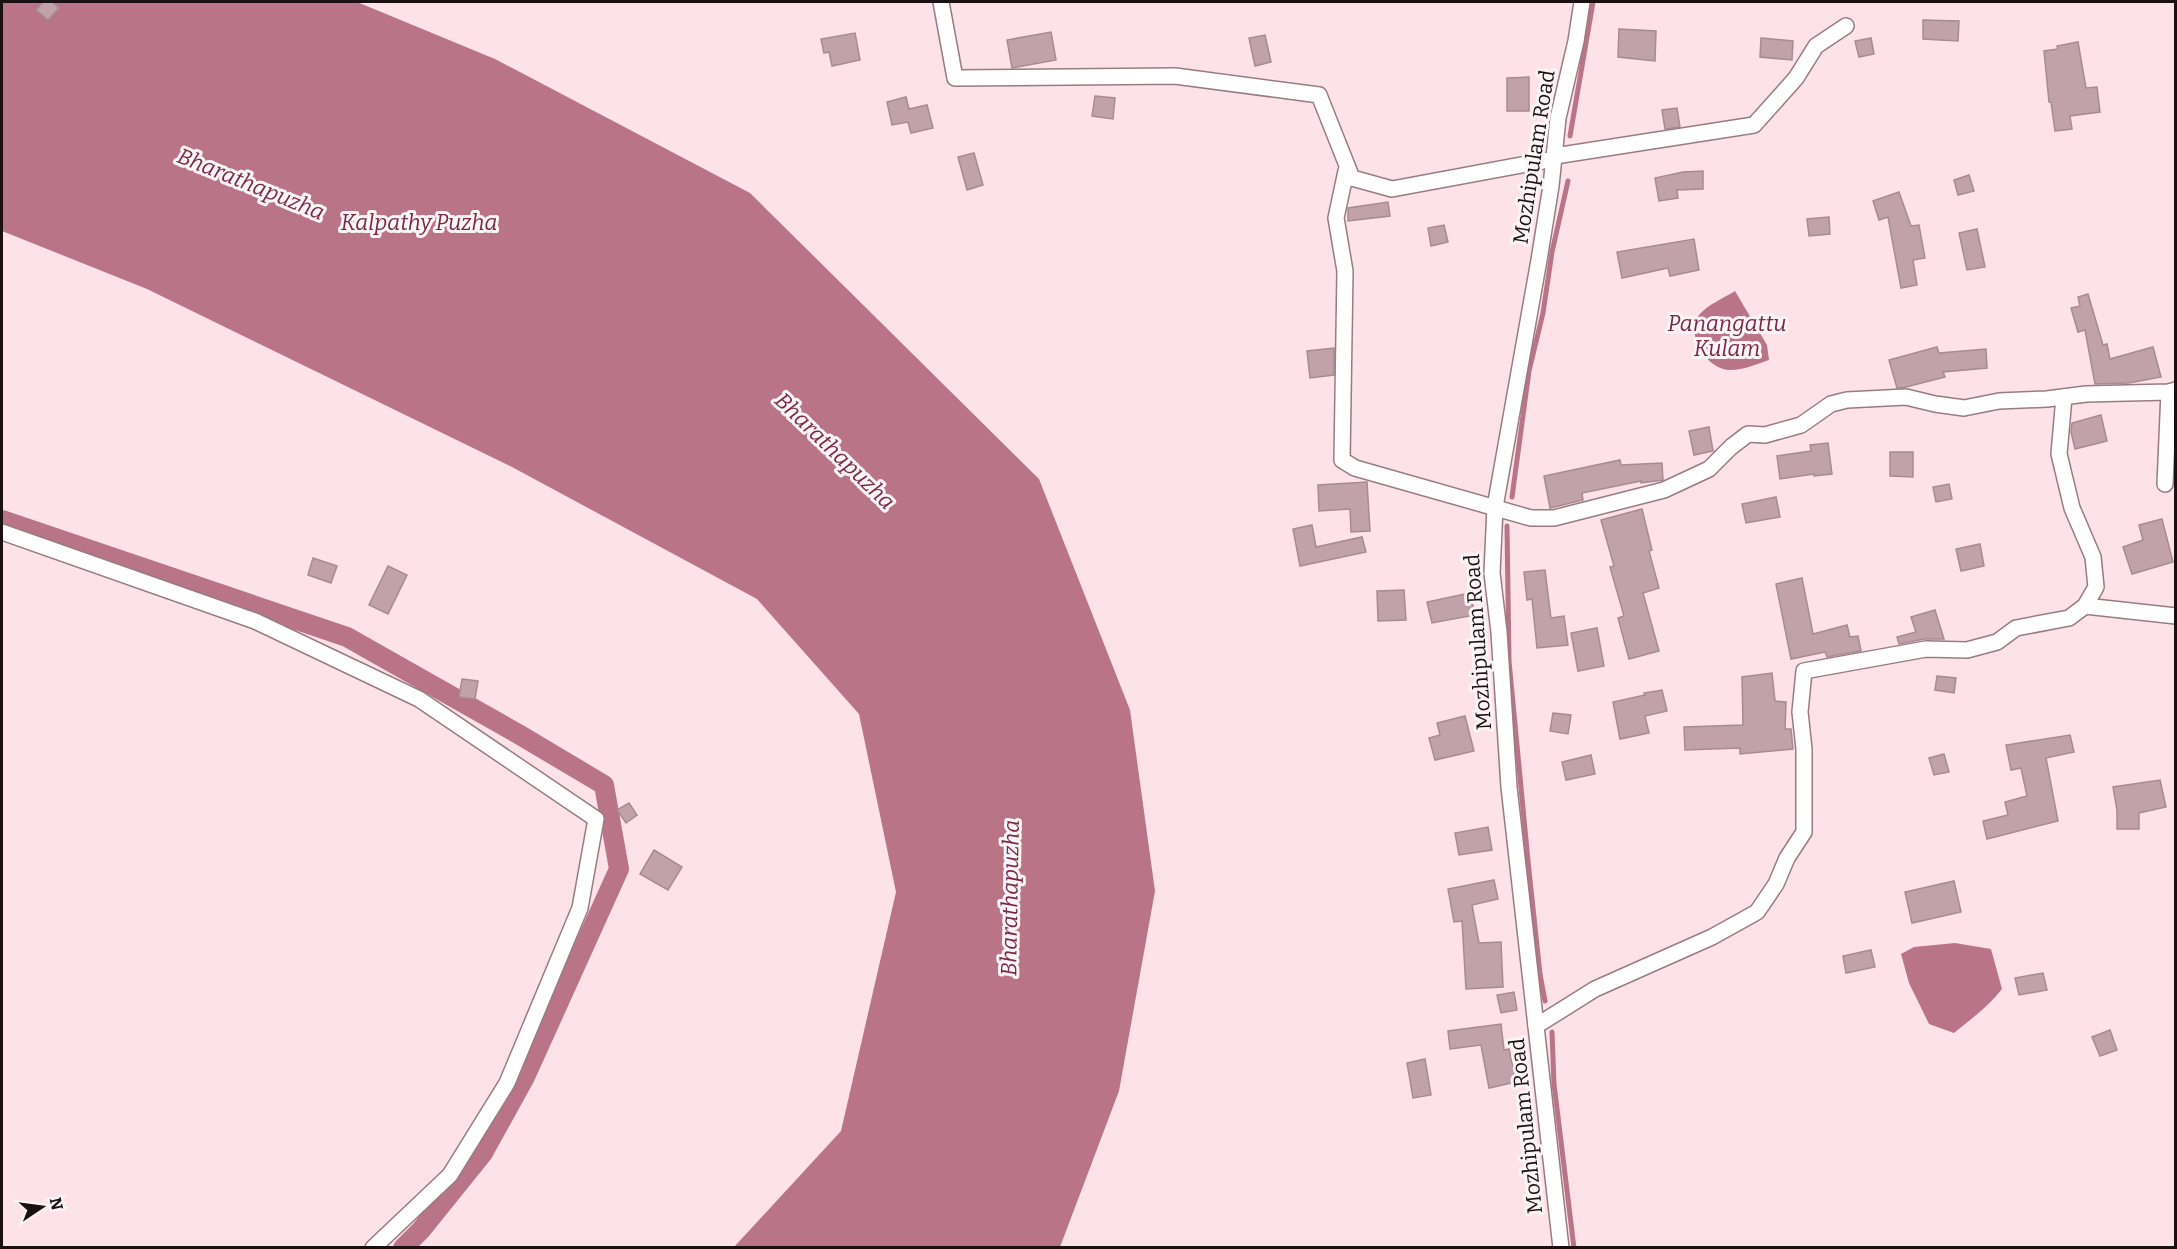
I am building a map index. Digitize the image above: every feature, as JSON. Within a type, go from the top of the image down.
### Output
[{"type":"street","points":[[941,2],[955,78],[1175,76],[1319,95],[1352,178]]},
{"type":"street","name":"Mozhipulam Road","points":[[1561,1248],[1509,787],[1499,632],[1492,573],[1495,507],[1539,260],[1558,118],[1576,41],[1582,2]]},
{"type":"street","points":[[1846,26],[1816,46],[1796,78],[1754,125],[1555,156],[1554,159],[1392,189],[1352,178],[1346,171],[1336,218],[1345,271],[1342,460],[1355,468],[1531,518],[1554,518],[1664,490],[1709,469],[1748,434],[1765,435],[1801,425],[1831,404],[1847,400],[1906,397],[1964,408],[1999,401],[2086,394],[2172,391],[2164,484]]},
{"type":"street","points":[[1536,1026],[1595,989],[1712,937],[1758,912],[1804,832],[1804,750],[1800,712],[1804,671],[1926,649],[1967,650],[1997,642],[2016,628],[2068,618],[2085,606],[2097,587],[2093,557],[2072,508],[2060,454],[2064,397]]},
{"type":"street","points":[[2,532],[255,621],[409,694],[596,819],[580,908],[507,1083],[450,1175],[373,1248]]},
{"type":"street","points":[[2085,606],[2175,616]]},
{"type":"water","name":"Kalpathy Puzha","points":[[2,2],[357,2],[495,59],[750,193],[1039,479],[1130,710],[1155,891],[1119,1091],[1060,1247],[734,1247],[841,1131],[896,892],[859,714],[757,599],[512,467],[147,289],[2,231]]},
{"type":"water","name":"Panangattu Kulam","points":[[1735,291],[1767,345],[1769,360],[1744,368],[1728,370],[1720,368],[1705,357],[1696,340],[1695,323],[1702,311]]},
{"type":"water","points":[[1955,943],[1991,949],[2002,989],[1986,1007],[1954,1033],[1929,1024],[1909,983],[1901,954],[1914,947]]},
{"type":"building","points":[[43,2],[52,2],[59,8],[48,20],[36,10]]},
{"type":"building","points":[[1923,20],[1959,21],[1958,41],[1923,39]]},
{"type":"building","points":[[1619,29],[1656,31],[1655,61],[1618,57]]},
{"type":"building","points":[[1051,32],[1056,60],[1012,68],[1007,40]]},
{"type":"building","points":[[855,33],[860,60],[832,66],[829,52],[824,53],[821,39]]},
{"type":"building","points":[[1265,35],[1271,62],[1255,66],[1249,38]]},
{"type":"building","points":[[1761,38],[1793,41],[1792,60],[1760,57]]},
{"type":"building","points":[[1871,38],[1874,54],[1859,57],[1855,41]]},
{"type":"building","points":[[2078,42],[2086,88],[2097,87],[2100,112],[2070,116],[2072,129],[2055,131],[2051,102],[2049,102],[2044,51]]},
{"type":"building","points":[[1529,77],[1529,111],[1507,111],[1507,78]]},
{"type":"building","points":[[1095,96],[1115,98],[1113,119],[1092,116]]},
{"type":"building","points":[[906,97],[909,109],[927,105],[933,128],[911,133],[908,122],[892,125],[887,102]]},
{"type":"building","points":[[1677,108],[1680,127],[1665,129],[1662,110]]},
{"type":"building","points":[[974,153],[983,185],[967,190],[958,157]]},
{"type":"building","points":[[1703,171],[1703,189],[1677,190],[1678,198],[1659,201],[1655,178],[1683,172]]},
{"type":"building","points":[[1969,175],[1974,191],[1958,195],[1954,180]]},
{"type":"building","points":[[1899,192],[1911,226],[1919,225],[1925,258],[1913,260],[1917,285],[1901,288],[1888,217],[1879,220],[1873,201]]},
{"type":"building","points":[[1388,202],[1390,216],[1348,221],[1348,208]]},
{"type":"building","points":[[1829,217],[1830,234],[1809,236],[1807,219]]},
{"type":"building","points":[[1444,225],[1448,242],[1431,246],[1428,228]]},
{"type":"building","points":[[1977,229],[1985,267],[1967,270],[1959,233]]},
{"type":"building","points":[[1694,239],[1699,270],[1670,276],[1668,268],[1622,278],[1617,252]]},
{"type":"building","points":[[2088,294],[2103,345],[2107,344],[2110,359],[2153,347],[2161,377],[2129,383],[2095,384],[2085,330],[2078,332],[2071,308],[2080,306],[2078,297]]},
{"type":"building","points":[[1937,347],[1939,353],[1986,349],[1987,368],[1943,372],[1945,377],[1897,388],[1889,360]]},
{"type":"building","points":[[1334,348],[1334,375],[1310,378],[1307,351]]},
{"type":"building","points":[[2101,415],[2107,441],[2075,449],[2071,432],[2072,423]]},
{"type":"building","points":[[1709,427],[1713,451],[1694,455],[1689,431]]},
{"type":"building","points":[[1828,443],[1832,474],[1780,479],[1777,456],[1811,451],[1810,445]]},
{"type":"building","points":[[1890,452],[1913,452],[1913,477],[1890,476]]},
{"type":"building","points":[[1620,460],[1621,465],[1662,463],[1663,480],[1641,483],[1641,481],[1582,493],[1583,500],[1550,508],[1544,476]]},
{"type":"building","points":[[1367,482],[1370,531],[1351,532],[1350,509],[1319,511],[1318,485]]},
{"type":"building","points":[[1949,484],[1952,499],[1936,502],[1933,487]]},
{"type":"building","points":[[1776,497],[1780,517],[1746,523],[1742,504]]},
{"type":"building","points":[[1642,509],[1652,550],[1649,551],[1659,588],[1643,593],[1659,651],[1629,659],[1618,618],[1624,616],[1610,567],[1614,566],[1601,520]]},
{"type":"building","points":[[2162,519],[2173,562],[2132,574],[2123,547],[2143,540],[2139,525]]},
{"type":"building","points":[[1312,525],[1316,547],[1362,537],[1366,552],[1300,566],[1293,529]]},
{"type":"building","points":[[1980,544],[1984,566],[1961,571],[1956,549]]},
{"type":"building","points":[[313,558],[337,566],[331,583],[308,575]]},
{"type":"building","points":[[388,566],[407,575],[388,614],[369,605]]},
{"type":"building","points":[[1545,570],[1551,618],[1564,616],[1568,645],[1537,648],[1532,599],[1527,600],[1524,572]]},
{"type":"building","points":[[1802,578],[1813,634],[1847,625],[1850,637],[1858,636],[1861,651],[1827,657],[1825,652],[1791,659],[1776,584]]},
{"type":"building","points":[[1404,590],[1406,620],[1378,621],[1377,591]]},
{"type":"building","points":[[1470,593],[1475,615],[1432,623],[1427,602]]},
{"type":"building","points":[[1935,610],[1944,639],[1924,639],[1899,644],[1897,637],[1916,632],[1911,617]]},
{"type":"building","points":[[1597,628],[1604,666],[1578,671],[1571,633]]},
{"type":"building","points":[[1772,673],[1775,701],[1786,702],[1785,729],[1791,729],[1793,749],[1740,754],[1740,748],[1685,750],[1684,727],[1743,725],[1742,677]]},
{"type":"building","points":[[1937,676],[1956,678],[1954,693],[1935,690]]},
{"type":"building","points":[[462,679],[478,681],[475,699],[459,697]]},
{"type":"building","points":[[1662,690],[1667,711],[1645,716],[1649,733],[1620,739],[1613,702]]},
{"type":"building","points":[[1553,713],[1571,715],[1568,734],[1550,731]]},
{"type":"building","points":[[1465,716],[1474,751],[1435,760],[1429,738],[1440,735],[1437,723]]},
{"type":"building","points":[[2070,735],[2074,752],[2046,758],[2058,821],[1987,839],[1983,821],[2008,815],[2005,802],[2027,796],[2021,768],[2011,770],[2006,745]]},
{"type":"building","points":[[1944,754],[1949,772],[1934,775],[1929,758]]},
{"type":"building","points":[[1591,755],[1595,774],[1566,780],[1562,762]]},
{"type":"building","points":[[2160,780],[2166,807],[2139,813],[2139,829],[2117,829],[2117,810],[2113,787]]},
{"type":"building","points":[[629,803],[637,815],[626,823],[617,810]]},
{"type":"building","points":[[1488,827],[1492,850],[1459,855],[1455,833]]},
{"type":"building","points":[[654,850],[682,867],[668,890],[640,874]]},
{"type":"building","points":[[1494,880],[1498,899],[1472,905],[1479,943],[1501,942],[1503,987],[1466,989],[1462,921],[1454,922],[1448,889]]},
{"type":"building","points":[[1954,881],[1961,912],[1912,923],[1905,892]]},
{"type":"building","points":[[1871,950],[1875,967],[1846,973],[1843,956]]},
{"type":"building","points":[[2043,973],[2047,990],[2019,995],[2015,978]]},
{"type":"building","points":[[1514,992],[1517,1010],[1501,1013],[1497,995]]},
{"type":"building","points":[[1501,1024],[1504,1050],[1509,1049],[1516,1082],[1489,1088],[1481,1045],[1450,1049],[1448,1031]]},
{"type":"building","points":[[2110,1030],[2117,1050],[2100,1056],[2092,1037]]},
{"type":"building","points":[[1425,1059],[1431,1095],[1413,1098],[1407,1063]]},
{"type":"waterway","points":[[1570,136],[1593,2]]},
{"type":"waterway","points":[[1512,497],[1529,371],[1543,313],[1552,252],[1568,181]]},
{"type":"waterway","points":[[2,520],[347,637],[604,785],[619,869],[525,1077],[483,1153],[421,1230],[403,1248]]},
{"type":"waterway","points":[[1507,526],[1509,661],[1528,861],[1545,1001]]},
{"type":"waterway","points":[[1552,1032],[1554,1084],[1574,1248]]},
{"type":"water label","name":"Bharathapuzha","points":[[251,184]]},
{"type":"water label","name":"Bharathapuzha","points":[[835,451]]},
{"type":"water label","name":"Bharathapuzha","points":[[1010,898]]}]
